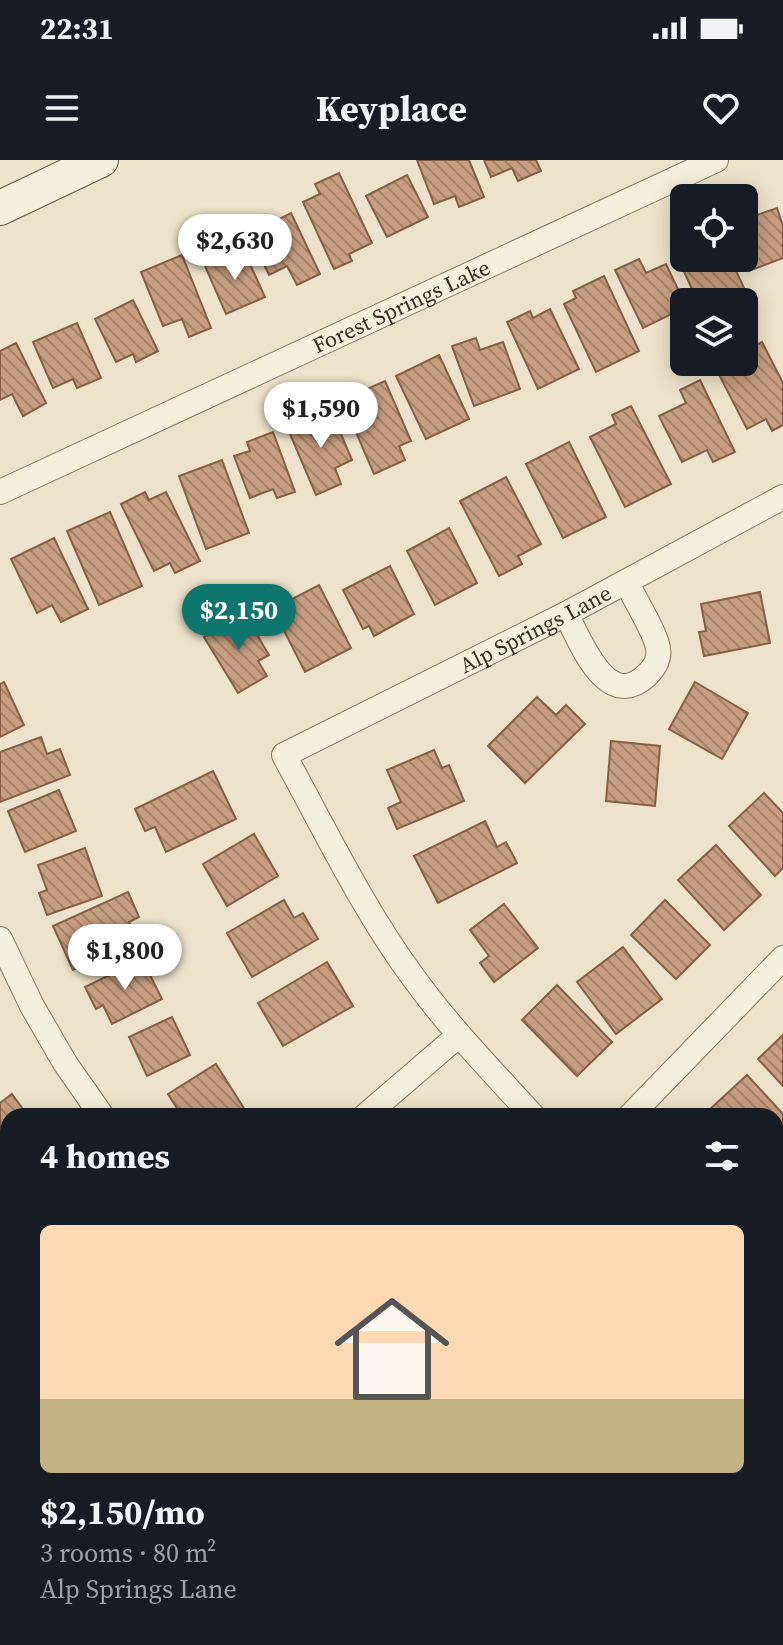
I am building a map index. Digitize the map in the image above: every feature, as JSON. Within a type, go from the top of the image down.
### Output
[{"type":"main road","points":[[0,208],[101,160]]},
{"type":"street","name":"Forest Springs Lake","points":[[0,492],[716,160]]},
{"type":"street","name":"Alp Springs Lane","points":[[459,1035],[413,977],[379,927],[284,755],[566,614],[783,497]]},
{"type":"street","points":[[566,614],[596,669],[607,682],[623,686],[637,684],[659,659],[658,645],[626,582]]},
{"type":"street","points":[[0,939],[32,1006],[65,1063],[96,1108]]},
{"type":"street","points":[[638,1108],[783,958]]},
{"type":"street","points":[[374,1108],[459,1035],[526,1108]]},
{"type":"building","points":[[417,160],[469,160],[484,197],[459,207],[455,196],[434,204]]},
{"type":"building","points":[[484,160],[536,160],[541,171],[518,181],[512,168],[491,177]]},
{"type":"building","points":[[339,173],[372,243],[349,254],[352,261],[334,269],[303,202],[320,194],[315,184]]},
{"type":"building","points":[[407,175],[428,217],[387,237],[366,196]]},
{"type":"building","points":[[777,208],[783,226],[783,258],[758,268],[758,215]]},
{"type":"building","points":[[291,213],[320,274],[297,285],[287,266],[269,275],[249,234]]},
{"type":"building","points":[[243,249],[265,297],[226,314],[205,266]]},
{"type":"building","points":[[182,255],[211,328],[189,337],[182,319],[163,326],[141,272]]},
{"type":"building","points":[[639,259],[646,273],[666,264],[677,288],[670,288],[670,315],[643,328],[615,270]]},
{"type":"building","points":[[684,272],[737,272],[744,288],[691,288]]},
{"type":"building","points":[[604,276],[639,351],[596,372],[564,304],[576,298],[573,291]]},
{"type":"building","points":[[133,300],[158,351],[136,362],[133,354],[116,362],[95,319]]},
{"type":"building","points":[[550,309],[579,369],[538,389],[507,322],[530,311],[533,318]]},
{"type":"building","points":[[77,323],[101,378],[77,388],[73,379],[53,388],[33,342]]},
{"type":"building","points":[[476,338],[480,350],[503,342],[520,389],[474,406],[452,346]]},
{"type":"building","points":[[762,342],[783,383],[783,425],[772,431],[766,419],[747,429],[720,376],[758,376],[758,344]]},
{"type":"building","points":[[16,343],[46,403],[23,416],[12,394],[0,400],[0,351]]},
{"type":"building","points":[[439,355],[469,419],[426,439],[396,376]]},
{"type":"building","points":[[700,380],[735,452],[713,462],[707,450],[682,462],[659,416],[686,403],[680,390]]},
{"type":"building","points":[[385,381],[411,441],[399,446],[405,460],[374,474],[342,400]]},
{"type":"building","points":[[329,406],[352,460],[335,468],[341,484],[316,495],[290,434],[308,425],[305,416]]},
{"type":"building","points":[[631,406],[671,484],[625,507],[590,437],[616,424],[612,415]]},
{"type":"building","points":[[273,432],[295,492],[277,498],[273,489],[250,498],[234,456],[250,451],[247,442]]},
{"type":"building","points":[[569,442],[606,517],[563,538],[526,464]]},
{"type":"building","points":[[222,460],[249,533],[206,549],[179,476]]},
{"type":"building","points":[[506,477],[541,544],[518,556],[522,564],[499,576],[460,501]]},
{"type":"building","points":[[145,492],[149,500],[166,492],[200,561],[175,573],[170,563],[154,571],[121,504]]},
{"type":"building","points":[[110,512],[142,586],[99,605],[67,531]]},
{"type":"building","points":[[449,528],[477,583],[435,605],[407,551]]},
{"type":"building","points":[[54,538],[88,609],[61,622],[52,605],[37,613],[11,559]]},
{"type":"building","points":[[390,566],[414,614],[374,636],[369,626],[363,629],[343,590]]},
{"type":"building","points":[[319,585],[351,648],[305,672],[273,609]]},
{"type":"building","points":[[760,592],[770,643],[704,656],[699,632],[706,631],[701,604]]},
{"type":"building","points":[[244,613],[269,655],[258,661],[267,676],[238,693],[204,637]]},
{"type":"building","points":[[4,682],[24,725],[0,737],[0,684]]},
{"type":"building","points":[[695,682],[748,713],[722,759],[669,729]]},
{"type":"building","points":[[537,697],[556,715],[566,705],[585,724],[525,783],[488,746]]},
{"type":"building","points":[[41,737],[47,754],[60,749],[70,775],[0,802],[0,752]]},
{"type":"building","points":[[611,741],[660,746],[655,806],[606,801]]},
{"type":"building","points":[[434,750],[442,768],[449,765],[464,801],[397,829],[388,808],[401,802],[387,770]]},
{"type":"building","points":[[213,771],[236,819],[166,852],[155,827],[145,831],[135,809]]},
{"type":"building","points":[[59,790],[76,831],[25,852],[8,811]]},
{"type":"building","points":[[764,793],[783,813],[783,868],[775,876],[729,826]]},
{"type":"building","points":[[485,821],[497,847],[506,842],[517,863],[438,903],[414,856]]},
{"type":"building","points":[[254,834],[278,876],[227,906],[203,864]]},
{"type":"building","points":[[716,845],[761,895],[724,930],[678,880]]},
{"type":"building","points":[[85,848],[102,896],[47,915],[39,893],[47,890],[38,865]]},
{"type":"building","points":[[128,892],[139,917],[129,922],[138,941],[73,970],[53,926]]},
{"type":"building","points":[[284,900],[294,918],[303,913],[318,939],[252,977],[227,933]]},
{"type":"building","points":[[665,900],[710,945],[676,979],[631,935]]},
{"type":"building","points":[[504,904],[538,948],[494,982],[480,963],[489,956],[470,930]]},
{"type":"building","points":[[623,947],[662,999],[616,1034],[577,982]]},
{"type":"building","points":[[142,959],[162,999],[112,1024],[103,1005],[96,1009],[85,987]]},
{"type":"building","points":[[327,962],[353,1006],[283,1046],[258,1003]]},
{"type":"building","points":[[557,985],[612,1042],[577,1076],[522,1020]]},
{"type":"building","points":[[172,1017],[190,1055],[147,1076],[129,1037]]},
{"type":"building","points":[[783,1035],[783,1086],[758,1059]]},
{"type":"building","points":[[216,1064],[244,1108],[177,1108],[168,1094]]},
{"type":"building","points":[[747,1075],[777,1108],[711,1108]]},
{"type":"building","points":[[12,1094],[22,1108],[0,1108],[0,1103]]}]
